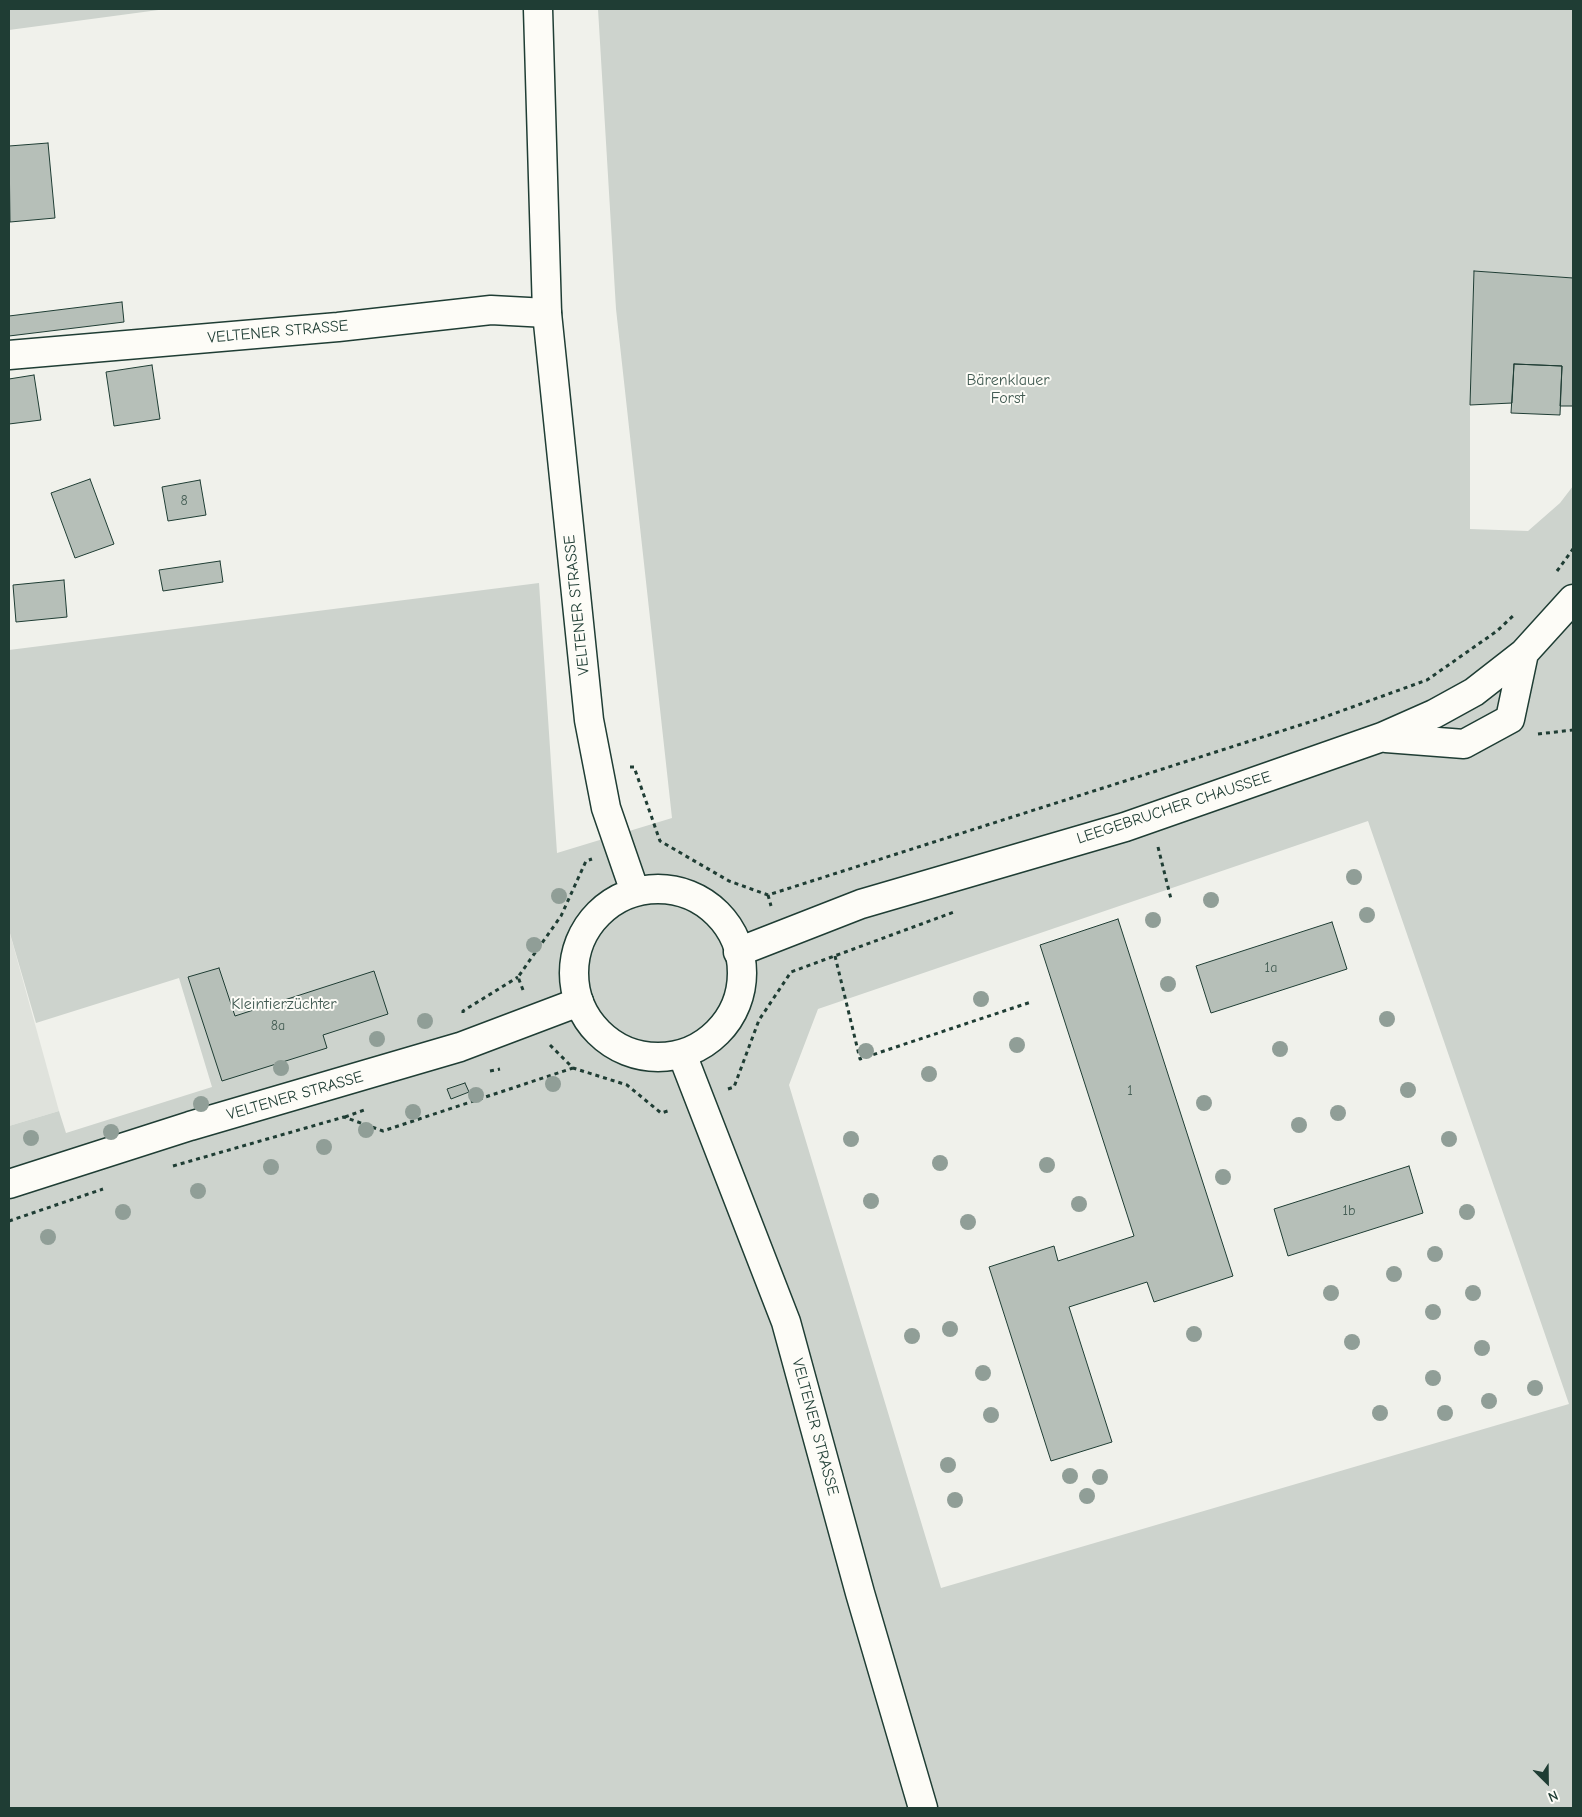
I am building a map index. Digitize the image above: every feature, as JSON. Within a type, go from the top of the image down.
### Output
[{"type":"main road","name":"VELTENER STRASSE","points":[[538,9],[547,313],[589,720],[606,808],[635,892]]},
{"type":"main road","name":"VELTENER STRASSE","points":[[9,355],[338,327],[491,310],[547,313]]},
{"type":"main road","name":"LEEGEBRUCHER CHAUSSEE","points":[[738,952],[860,904],[1125,827],[1382,737],[1434,714],[1474,692],[1524,653],[1573,599]]},
{"type":"main road","points":[[1382,737],[1464,744],[1510,719],[1524,653]]},
{"type":"main road","points":[[661,888],[686,893],[709,905],[727,924],[738,952],[743,974],[739,1000],[726,1024],[707,1043],[682,1054],[657,1058],[632,1054],[610,1042],[591,1025],[579,1002],[574,976],[578,948],[590,923],[610,904],[635,892],[661,888]]},
{"type":"main road","name":"VELTENER STRASSE","points":[[9,1184],[181,1129],[460,1047],[579,1002]]},
{"type":"main road","name":"VELTENER STRASSE","points":[[682,1054],[786,1322],[860,1592],[924,1808]]},
{"type":"path","points":[[1554,576],[1573,549]]},
{"type":"path","points":[[634,767],[660,841],[729,881],[768,895],[1319,719],[1427,680],[1497,630],[1516,613]]},
{"type":"path","points":[[651,843],[660,841]]},
{"type":"path","points":[[1158,845],[1171,899]]},
{"type":"path","points":[[524,993],[518,976],[562,916],[586,861]]},
{"type":"path","points":[[768,895],[773,910]]},
{"type":"path","points":[[835,956],[860,1059],[1031,1002]]},
{"type":"path","points":[[728,1089],[734,1087],[759,1020],[791,972],[789,964]]},
{"type":"path","points":[[552,1046],[573,1068],[627,1085],[661,1113],[674,1109]]},
{"type":"path","points":[[165,1169],[344,1118],[383,1131],[573,1068]]},
{"type":"path","points":[[9,1221],[110,1187]]},
{"type":"shaded area","points":[[9,930],[59,1111],[9,1126]]},
{"type":"green space","points":[[9,9],[166,9],[9,30]]},
{"type":"green space","points":[[598,9],[1573,9],[1573,278],[1474,271],[1470,405],[1470,529],[1528,531],[1560,503],[1573,486],[1573,1808],[9,1808],[9,1126],[59,1111],[66,1133],[212,1087],[179,978],[36,1023],[9,930],[9,650],[539,583],[557,853],[672,818],[616,309]],"holes":[[[1368,821],[1569,1404],[941,1588],[789,1085],[818,1009]]]},
{"type":"building","points":[[48,143],[55,218],[10,222],[9,146]]},
{"type":"building","points":[[1474,271],[1573,278],[1573,406],[1560,406],[1562,366],[1514,364],[1512,403],[1470,405]]},
{"type":"building","points":[[122,302],[124,322],[9,336],[9,316]]},
{"type":"building","points":[[1514,364],[1562,366],[1560,415],[1511,413]]},
{"type":"building","points":[[152,365],[160,419],[114,426],[106,372]]},
{"type":"building","points":[[34,375],[41,420],[9,424],[9,379]]},
{"type":"building","points":[[90,479],[114,544],[75,558],[51,493]]},
{"type":"building","points":[[200,480],[206,515],[168,521],[162,487]]},
{"type":"building","points":[[220,561],[223,582],[163,591],[159,570]]},
{"type":"building","points":[[64,580],[67,617],[16,622],[13,585]]},
{"type":"building","points":[[1118,919],[1233,1276],[1154,1302],[1147,1282],[1069,1307],[1112,1442],[1051,1461],[989,1267],[1054,1246],[1058,1261],[1134,1236],[1040,945]]},
{"type":"building","points":[[1332,922],[1347,969],[1211,1013],[1196,966]]},
{"type":"building","points":[[219,968],[235,1016],[374,971],[388,1014],[323,1035],[327,1048],[222,1081],[188,977]]},
{"type":"building","points":[[465,1083],[469,1092],[451,1099],[447,1089]]},
{"type":"building","points":[[1409,1166],[1423,1213],[1288,1256],[1274,1209]]},
{"type":"park label","name":"Bärenklauer Forst","points":[[1008,389]]},
{"type":"park label","name":"Kleintierzüchter","points":[[284,1004]]}]
